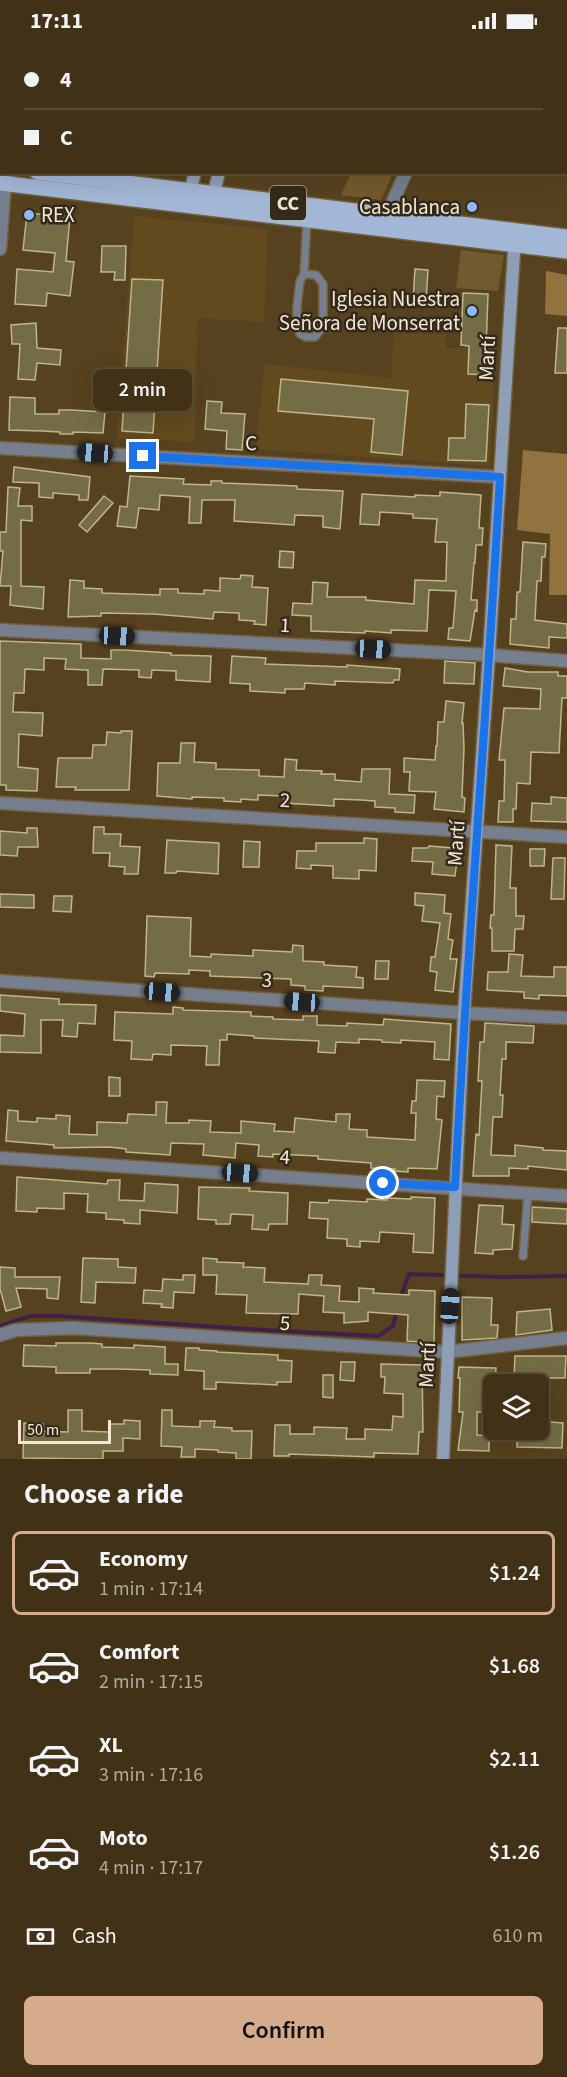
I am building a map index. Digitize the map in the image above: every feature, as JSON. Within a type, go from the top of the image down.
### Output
[{"type":"main road","name":"CC","points":[[49,174],[189,198]]},
{"type":"main road","name":"CC","points":[[4,180],[189,198],[514,238],[567,251]]},
{"type":"main road","name":"CC","points":[[514,238],[567,237]]},
{"type":"street","points":[[189,198],[195,174]]},
{"type":"street","points":[[212,201],[219,174]]},
{"type":"street","points":[[383,222],[405,174]]},
{"type":"street","points":[[0,249],[4,180]]},
{"type":"street","name":"Martí","points":[[443,1459],[464,1013],[489,655],[514,238]]},
{"type":"street","name":"C","points":[[0,448],[500,477]]},
{"type":"street","name":"1","points":[[0,630],[567,661]]},
{"type":"street","name":"2","points":[[0,803],[567,837]]},
{"type":"street","name":"3","points":[[0,981],[567,1018]]},
{"type":"street","name":"4","points":[[0,1158],[567,1196]]},
{"type":"street","name":"5","points":[[0,1335],[16,1330],[73,1328],[447,1352],[567,1338]]},
{"type":"lane","points":[[304,274],[316,275],[323,284],[323,317],[321,329],[315,337],[300,334],[297,327],[300,281],[304,274],[307,212]]},
{"type":"lane","points":[[523,1256],[528,1193]]},
{"type":"shaded area","points":[[350,174],[393,174],[381,200],[341,195]]},
{"type":"shaded area","points":[[134,216],[268,229],[264,322],[197,318],[195,442],[117,438]]},
{"type":"shaded area","points":[[461,250],[504,255],[498,291],[456,288]]},
{"type":"shaded area","points":[[546,271],[567,275],[567,316],[545,314]]},
{"type":"shaded area","points":[[394,333],[446,334],[446,348],[496,349],[490,466],[255,449],[265,364],[391,378]]},
{"type":"shaded area","points":[[523,450],[567,454],[567,595],[549,595],[550,534],[517,530]]},
{"type":"building","points":[[27,213],[70,217],[66,261],[74,262],[70,296],[47,293],[46,306],[15,304],[17,269],[53,272],[55,253],[23,250]]},
{"type":"building","points":[[102,246],[126,246],[125,280],[114,280],[115,272],[101,272]]},
{"type":"building","points":[[415,269],[428,270],[426,302],[413,301]]},
{"type":"building","points":[[132,279],[163,280],[153,433],[122,431]]},
{"type":"building","points":[[463,293],[488,294],[486,350],[490,350],[489,375],[468,374],[469,346],[461,345]]},
{"type":"building","points":[[36,323],[37,348],[61,350],[60,365],[37,363],[35,380],[18,379],[20,344],[12,344],[11,325]]},
{"type":"building","points":[[558,328],[567,328],[567,373],[555,373]]},
{"type":"building","points":[[281,379],[408,391],[402,455],[371,452],[374,419],[278,411]]},
{"type":"building","points":[[10,397],[35,398],[35,414],[59,414],[59,410],[105,412],[103,433],[60,434],[60,432],[9,430]]},
{"type":"building","points":[[207,401],[222,402],[221,413],[245,414],[242,450],[226,449],[227,431],[205,429]]},
{"type":"building","points":[[466,404],[489,405],[486,461],[448,460],[449,438],[465,438]]},
{"type":"building","points":[[14,467],[90,477],[88,500],[79,500],[79,495],[53,493],[53,498],[39,497],[39,483],[13,482]]},
{"type":"building","points":[[130,476],[184,479],[183,484],[211,485],[211,481],[222,481],[222,483],[297,486],[297,489],[343,491],[340,529],[323,527],[323,516],[295,515],[294,525],[234,521],[235,500],[202,500],[201,523],[189,523],[190,497],[160,495],[159,510],[139,508],[136,528],[117,526],[120,506],[127,507]]},
{"type":"building","points":[[8,487],[20,488],[18,506],[32,506],[32,521],[21,520],[21,586],[44,587],[43,609],[10,605],[11,586],[0,586],[3,551],[0,551],[0,532],[6,532]]},
{"type":"building","points":[[440,492],[481,495],[479,528],[483,528],[482,545],[476,545],[471,600],[477,600],[477,611],[475,610],[470,641],[448,639],[449,628],[453,628],[456,591],[429,590],[427,631],[391,630],[391,633],[365,631],[365,633],[311,631],[311,616],[292,615],[293,603],[312,604],[313,582],[328,583],[327,597],[366,597],[366,600],[414,604],[415,580],[446,581],[447,542],[435,542],[437,519],[413,518],[413,514],[380,512],[379,525],[360,524],[362,494],[415,497],[415,495],[440,496]]},
{"type":"building","points":[[104,496],[113,503],[87,532],[79,525]]},
{"type":"building","points":[[523,542],[546,544],[545,557],[542,557],[541,581],[537,581],[535,620],[567,624],[567,638],[549,637],[549,648],[510,644],[511,619],[516,619],[517,592],[520,592]]},
{"type":"building","points":[[280,551],[294,552],[293,568],[279,567]]},
{"type":"building","points":[[241,575],[253,576],[252,587],[268,588],[266,625],[254,624],[255,621],[239,620],[239,613],[214,612],[213,619],[154,614],[101,613],[101,616],[68,617],[70,580],[84,581],[84,588],[102,589],[102,593],[160,595],[160,589],[178,589],[178,593],[204,594],[204,590],[220,591],[220,578],[240,579]]},
{"type":"building","points":[[0,641],[81,644],[81,658],[111,659],[111,650],[211,656],[210,682],[176,680],[176,671],[152,670],[151,678],[139,677],[139,670],[103,669],[102,685],[88,685],[88,670],[65,669],[66,659],[44,658],[44,670],[25,669],[24,693],[14,693],[13,712],[43,713],[42,736],[19,734],[18,767],[38,769],[37,791],[6,790],[6,785],[0,785]]},
{"type":"building","points":[[232,656],[266,658],[265,664],[347,667],[347,665],[400,669],[399,680],[394,680],[393,683],[335,681],[335,685],[305,683],[304,689],[285,689],[285,693],[250,691],[250,684],[230,683]]},
{"type":"building","points":[[445,661],[475,663],[474,684],[444,683]]},
{"type":"building","points":[[505,668],[528,672],[558,672],[558,676],[567,676],[567,698],[562,698],[559,753],[531,752],[530,784],[517,783],[513,822],[498,822],[499,801],[504,801],[505,760],[499,760],[504,708],[540,709],[541,689],[503,686]]},
{"type":"building","points":[[446,701],[464,703],[462,797],[465,798],[464,812],[434,809],[436,792],[409,791],[410,772],[404,772],[404,758],[435,760],[438,722],[444,722]]},
{"type":"building","points":[[121,731],[132,731],[129,790],[75,790],[76,787],[56,787],[58,758],[92,758],[93,745],[106,745],[107,732],[121,733]]},
{"type":"building","points":[[181,743],[195,743],[194,762],[216,763],[216,769],[259,770],[259,776],[284,777],[285,759],[297,760],[296,770],[335,774],[335,780],[361,782],[362,769],[390,769],[389,794],[415,795],[414,813],[395,812],[395,808],[375,807],[375,801],[361,800],[334,799],[334,806],[283,803],[284,796],[258,795],[258,800],[241,799],[241,802],[224,801],[224,798],[192,797],[192,799],[157,796],[158,763],[180,763]]},
{"type":"building","points":[[551,797],[567,798],[567,822],[531,821],[532,803],[551,804]]},
{"type":"building","points":[[94,827],[104,827],[104,834],[121,834],[120,846],[140,847],[138,874],[124,874],[125,867],[109,866],[110,853],[93,853]]},
{"type":"building","points":[[27,828],[37,828],[38,847],[18,847],[17,856],[0,855],[0,831],[27,833]]},
{"type":"building","points":[[364,838],[377,839],[376,871],[359,870],[359,879],[333,878],[333,866],[311,865],[311,869],[296,868],[297,851],[316,851],[316,843],[364,843]]},
{"type":"building","points":[[167,840],[219,843],[218,874],[177,871],[176,873],[165,873]]},
{"type":"building","points":[[244,841],[260,842],[259,867],[243,867]]},
{"type":"building","points":[[496,845],[512,846],[510,888],[516,888],[516,916],[524,916],[523,929],[515,929],[514,951],[492,951],[492,928],[490,928],[491,915],[494,915]]},
{"type":"building","points":[[429,846],[454,848],[453,860],[457,860],[455,876],[432,874],[433,862],[412,861],[413,848],[428,848]]},
{"type":"building","points":[[530,849],[545,849],[544,866],[530,866]]},
{"type":"building","points":[[553,858],[565,858],[564,899],[551,899]]},
{"type":"building","points":[[415,893],[445,895],[444,913],[451,914],[448,939],[453,940],[450,959],[457,959],[453,992],[435,990],[437,972],[430,971],[431,957],[435,957],[440,923],[422,921],[424,906],[415,905]]},
{"type":"building","points":[[0,894],[34,895],[34,908],[0,907]]},
{"type":"building","points":[[54,896],[72,896],[71,912],[53,911]]},
{"type":"building","points":[[147,916],[191,918],[190,956],[211,957],[211,954],[253,956],[253,950],[292,952],[293,945],[303,946],[303,961],[357,967],[356,977],[363,978],[363,988],[323,986],[323,991],[305,990],[305,986],[291,985],[291,979],[210,976],[210,971],[189,970],[189,974],[155,973],[154,977],[145,976]]},
{"type":"building","points":[[509,954],[523,955],[521,976],[554,977],[554,967],[567,967],[567,996],[539,995],[539,999],[524,998],[524,992],[487,990],[488,972],[508,972]]},
{"type":"building","points":[[376,961],[389,961],[388,979],[375,979]]},
{"type":"building","points":[[0,995],[59,999],[59,1004],[96,1005],[95,1024],[78,1023],[77,1037],[62,1036],[63,1020],[41,1020],[41,1053],[0,1052],[0,1035],[24,1036],[25,1014],[0,1011]]},
{"type":"building","points":[[173,1007],[183,1008],[183,1010],[251,1012],[251,1016],[273,1017],[273,1019],[303,1020],[303,1016],[317,1016],[317,1025],[347,1026],[347,1023],[383,1025],[384,1019],[451,1024],[449,1060],[434,1059],[435,1042],[401,1040],[401,1043],[359,1039],[359,1043],[336,1042],[335,1053],[318,1052],[319,1041],[254,1038],[254,1036],[227,1034],[227,1040],[220,1040],[219,1065],[206,1065],[207,1046],[171,1045],[171,1055],[153,1054],[152,1060],[131,1059],[132,1041],[114,1040],[115,1012],[173,1014]]},
{"type":"building","points":[[485,1023],[534,1026],[533,1043],[506,1042],[506,1059],[502,1059],[500,1095],[503,1095],[502,1117],[493,1117],[491,1155],[515,1156],[515,1145],[567,1151],[567,1170],[528,1166],[528,1169],[509,1168],[509,1176],[473,1176],[476,1134],[479,1135],[482,1081],[478,1081],[480,1042],[484,1042]]},
{"type":"building","points":[[109,1077],[120,1078],[120,1096],[109,1096]]},
{"type":"building","points":[[417,1080],[445,1081],[444,1097],[437,1096],[436,1119],[442,1120],[437,1169],[408,1168],[408,1172],[394,1171],[395,1169],[371,1168],[371,1163],[318,1159],[318,1156],[273,1154],[273,1157],[258,1156],[259,1145],[236,1143],[235,1158],[203,1155],[204,1144],[171,1143],[170,1155],[126,1152],[126,1149],[110,1147],[54,1148],[54,1145],[6,1141],[8,1110],[18,1111],[18,1121],[37,1122],[37,1118],[56,1119],[56,1115],[70,1116],[69,1134],[97,1135],[97,1122],[127,1123],[128,1114],[156,1115],[156,1102],[167,1102],[166,1123],[189,1123],[189,1120],[211,1121],[210,1132],[241,1133],[241,1121],[275,1124],[274,1131],[294,1132],[295,1118],[336,1122],[336,1114],[350,1114],[349,1129],[367,1130],[367,1137],[415,1140],[416,1113],[411,1113],[412,1101],[416,1101]]},
{"type":"building","points":[[17,1177],[107,1184],[108,1180],[120,1180],[119,1200],[144,1201],[145,1183],[178,1185],[177,1213],[140,1210],[140,1224],[124,1223],[124,1220],[106,1219],[106,1213],[87,1212],[88,1194],[64,1193],[64,1209],[37,1208],[37,1212],[16,1211]]},
{"type":"building","points":[[199,1187],[250,1188],[249,1191],[288,1193],[287,1224],[269,1224],[268,1230],[252,1229],[253,1215],[231,1214],[230,1224],[216,1224],[216,1220],[198,1219]]},
{"type":"building","points":[[411,1197],[435,1198],[433,1253],[413,1252],[414,1234],[380,1232],[379,1242],[360,1241],[360,1247],[347,1246],[347,1239],[327,1238],[328,1219],[309,1218],[310,1202],[328,1203],[329,1200],[367,1202],[367,1199],[411,1199]]},
{"type":"building","points":[[479,1205],[503,1206],[502,1224],[514,1225],[512,1249],[493,1250],[493,1254],[475,1253]]},
{"type":"building","points":[[532,1207],[567,1209],[567,1224],[532,1222]]},
{"type":"building","points":[[83,1258],[118,1259],[118,1267],[136,1268],[135,1283],[96,1282],[95,1303],[81,1302]]},
{"type":"building","points":[[203,1258],[217,1259],[217,1262],[244,1263],[243,1267],[265,1268],[264,1282],[308,1284],[309,1275],[322,1275],[321,1285],[340,1286],[339,1301],[359,1302],[359,1288],[374,1289],[373,1293],[409,1295],[409,1290],[435,1291],[434,1343],[407,1341],[408,1315],[368,1312],[368,1321],[344,1323],[344,1313],[323,1312],[324,1296],[299,1294],[298,1314],[246,1313],[247,1295],[216,1294],[217,1275],[203,1275]]},
{"type":"building","points":[[0,1267],[15,1268],[15,1277],[60,1277],[58,1299],[47,1298],[47,1289],[16,1288],[21,1307],[6,1311],[0,1289]]},
{"type":"building","points":[[183,1275],[195,1275],[194,1293],[174,1292],[173,1308],[161,1307],[162,1304],[143,1303],[144,1290],[162,1291],[163,1279],[183,1280]]},
{"type":"building","points":[[462,1297],[492,1298],[491,1325],[498,1325],[497,1338],[462,1340]]},
{"type":"building","points":[[550,1309],[552,1330],[516,1335],[517,1312]]},
{"type":"building","points":[[56,1343],[91,1343],[102,1344],[102,1347],[134,1348],[134,1345],[165,1347],[165,1364],[178,1364],[178,1375],[150,1374],[150,1370],[120,1369],[90,1369],[90,1373],[56,1373],[56,1367],[23,1366],[24,1345],[56,1346]]},
{"type":"building","points":[[186,1348],[278,1355],[278,1360],[292,1361],[291,1382],[277,1382],[277,1385],[216,1382],[216,1389],[204,1389],[204,1371],[185,1370]]},
{"type":"building","points":[[515,1356],[566,1356],[565,1378],[549,1378],[549,1374],[514,1374]]},
{"type":"building","points":[[341,1362],[355,1362],[354,1381],[340,1380]]},
{"type":"building","points":[[381,1364],[422,1365],[423,1432],[419,1432],[418,1454],[374,1453],[374,1457],[289,1454],[289,1456],[274,1456],[275,1425],[290,1425],[290,1434],[314,1434],[314,1427],[347,1428],[346,1439],[365,1439],[365,1429],[392,1430],[393,1416],[403,1417],[403,1394],[384,1393],[385,1377],[381,1377]]},
{"type":"building","points":[[459,1367],[496,1368],[496,1374],[483,1374],[483,1412],[477,1412],[477,1435],[483,1436],[483,1440],[489,1440],[489,1451],[458,1450],[463,1412],[459,1412],[460,1378],[458,1378]]},
{"type":"building","points":[[323,1375],[333,1375],[333,1398],[323,1397]]},
{"type":"building","points":[[68,1410],[82,1410],[82,1431],[109,1432],[109,1424],[124,1424],[124,1420],[140,1421],[140,1439],[123,1438],[123,1451],[103,1451],[103,1459],[23,1458],[24,1423],[43,1424],[43,1431],[68,1432]]},
{"type":"building","points":[[162,1410],[172,1410],[172,1426],[200,1427],[200,1421],[215,1421],[214,1427],[232,1428],[232,1431],[252,1431],[251,1459],[236,1459],[236,1453],[195,1449],[195,1457],[181,1457],[182,1447],[161,1446]]},
{"type":"building","points":[[549,1422],[563,1423],[562,1448],[517,1447],[517,1440],[549,1440]]},
{"type":"waterway","points":[[400,1299],[409,1274],[502,1277],[567,1276]]},
{"type":"waterway","points":[[0,1326],[30,1316],[58,1316],[378,1336],[393,1326],[397,1309]]},
{"type":"place","name":"Casablanca","points":[[472,207]]},
{"type":"place","name":"REX","points":[[29,215]]},
{"type":"place","name":"Iglesia Nuestra Señora de Monserrat","points":[[472,311]]},
{"type":"route","points":[[143,456],[500,477],[464,1013],[455,1187],[383,1183]]}]
